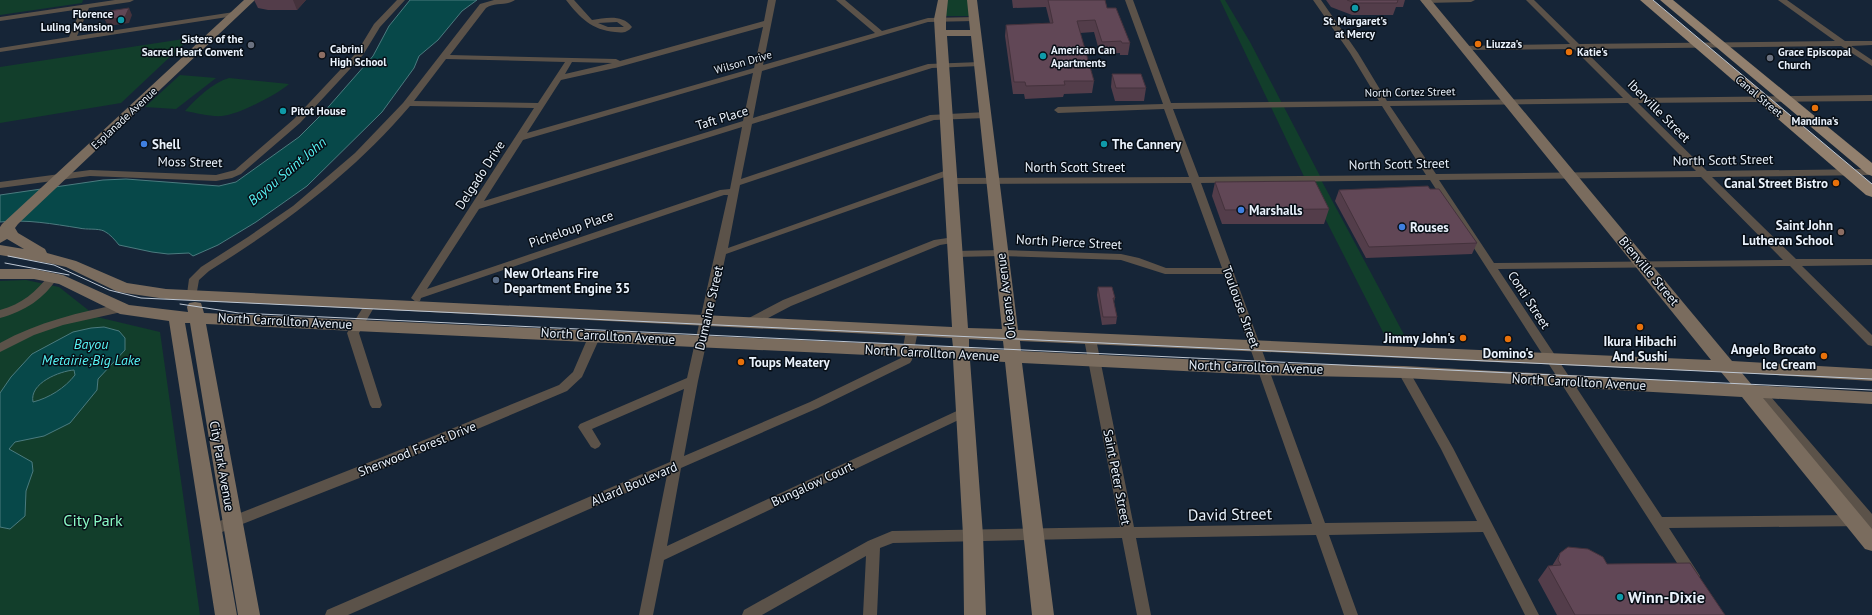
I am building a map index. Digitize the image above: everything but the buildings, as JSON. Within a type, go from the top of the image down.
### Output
[{"type":"main road","name":"Esplanade Avenue","points":[[231,15],[244,0]]},
{"type":"main road","name":"Esplanade Avenue","points":[[5,227],[151,89],[231,15],[250,0]]},
{"type":"main road","points":[[943,0],[940,19],[973,535],[976,615]]},
{"type":"main road","name":"Orleans Avenue","points":[[972,0],[994,180],[1001,253],[1043,615]]},
{"type":"main road","name":"Bienville Street","points":[[1429,0],[1648,265],[1755,392],[1867,521],[1872,542]]},
{"type":"main road","name":"Canal Street","points":[[1646,0],[1872,192]]},
{"type":"main road","name":"Canal Street","points":[[1666,0],[1872,171]]},
{"type":"main road","points":[[941,33],[976,33]]},
{"type":"main road","name":"Esplanade Avenue","points":[[5,227],[35,189],[55,179]]},
{"type":"main road","points":[[5,227],[12,236],[54,259]]},
{"type":"main road","name":"North Carrollton Avenue","points":[[0,250],[54,259],[71,264],[124,288],[145,292],[372,304],[414,301],[451,308],[912,331],[1734,367],[1872,376]]},
{"type":"main road","name":"North Carrollton Avenue","points":[[0,274],[34,274],[53,277],[63,280],[122,308],[146,314],[176,317],[702,340],[962,355],[1264,369],[1404,372],[1864,398]]},
{"type":"main road","points":[[176,317],[192,294]]},
{"type":"main road","name":"City Park Avenue","points":[[192,294],[249,615]]},
{"type":"main road","points":[[439,328],[451,308]]},
{"type":"main road","name":"City Park Avenue","points":[[176,317],[226,615]]},
{"type":"main road","points":[[1397,353],[1404,372]]},
{"type":"main road","points":[[1647,364],[1662,387]]},
{"type":"main road","points":[[1836,373],[1864,398]]},
{"type":"street","points":[[0,19],[130,0]]},
{"type":"street","name":"Moss Street","points":[[0,185],[107,173],[216,178],[234,174],[297,122],[360,53],[377,26],[401,0]]},
{"type":"street","points":[[192,294],[194,278],[205,269],[283,219],[318,192],[373,141],[407,103],[485,4],[511,0]]},
{"type":"street","points":[[570,0],[591,22]]},
{"type":"street","name":"Dumaine Street","points":[[646,615],[692,381],[722,251],[746,124],[759,69],[772,0]]},
{"type":"street","points":[[840,0],[881,34]]},
{"type":"street","name":"Toulouse Street","points":[[1129,0],[1264,369],[1351,615]]},
{"type":"street","name":"Conti Street","points":[[1317,0],[1354,53],[1384,103],[1698,585]]},
{"type":"street","points":[[1429,0],[1471,0]]},
{"type":"street","name":"Iberville Street","points":[[1530,0],[1702,173],[1795,263],[1872,342]]},
{"type":"street","points":[[1782,0],[1872,64]]},
{"type":"street","points":[[72,39],[86,6]]},
{"type":"street","points":[[0,50],[231,15]]},
{"type":"street","name":"Wilson Drive","points":[[520,138],[928,20],[974,19]]},
{"type":"street","points":[[558,78],[628,61],[768,23]]},
{"type":"street","points":[[1468,48],[1872,43]]},
{"type":"street","points":[[443,57],[628,61]]},
{"type":"street","name":"Delgado Drive","points":[[414,301],[570,60]]},
{"type":"street","name":"Taft Place","points":[[474,207],[931,66],[943,64],[980,64]]},
{"type":"street","name":"North Cortez Street","points":[[1058,110],[1167,106],[1872,98]]},
{"type":"street","points":[[407,103],[539,106]]},
{"type":"street","name":"Picheloup Place","points":[[414,301],[723,192],[744,182],[933,117],[947,115],[986,115]]},
{"type":"street","name":"North Scott Street","points":[[722,251],[729,252],[950,176],[994,180],[1195,180],[1872,171]]},
{"type":"street","points":[[751,322],[787,303],[938,242],[954,240]]},
{"type":"street","name":"North Pierce Street","points":[[955,254],[1001,253],[1121,257],[1135,260],[1165,271],[1227,271]]},
{"type":"street","points":[[1490,266],[1872,262]]},
{"type":"street","points":[[0,314],[17,309],[34,300],[53,277]]},
{"type":"street","points":[[372,304],[353,333],[376,405]]},
{"type":"street","points":[[0,348],[19,337],[50,324],[122,308]]},
{"type":"street","points":[[909,352],[912,331]]},
{"type":"street","name":"Sherwood Forest Drive","points":[[212,530],[385,462],[563,388],[578,374],[595,336]]},
{"type":"street","name":"Saint Peter Street","points":[[1090,339],[1144,615]]},
{"type":"street","name":"Allard Boulevard","points":[[332,615],[821,402],[906,360],[909,352]]},
{"type":"street","points":[[1404,372],[1447,448],[1532,615]]},
{"type":"street","points":[[595,444],[584,427],[692,381]]},
{"type":"street","name":"Bungalow Court","points":[[658,556],[965,412]]},
{"type":"street","points":[[1658,523],[1867,521]]},
{"type":"street","name":"David Street","points":[[749,615],[873,545],[892,537],[1487,526]]},
{"type":"street","points":[[870,615],[873,545]]},
{"type":"green space","points":[[0,0],[83,0],[82,3],[0,15]]},
{"type":"green space","points":[[946,0],[969,0],[970,16],[944,16]]},
{"type":"green space","points":[[1220,0],[1225,0],[1250,42],[1319,176],[1408,342],[1387,340],[1308,185]]},
{"type":"green space","points":[[190,38],[121,103],[0,123],[0,67]]},
{"type":"green space","points":[[180,75],[216,78],[176,109],[145,107]]},
{"type":"green space","points":[[229,78],[289,84],[257,103],[229,115],[213,116],[185,111],[211,87]]},
{"type":"green space","name":"City Park","points":[[26,280],[59,287],[97,317],[160,332],[200,615],[0,615],[0,281]]},
{"type":"water","name":"Bayou Saint John","points":[[410,0],[477,0],[462,11],[438,40],[419,56],[414,68],[382,112],[307,186],[256,222],[218,245],[193,256],[189,253],[168,254],[119,245],[110,235],[101,230],[30,222],[0,222],[0,195],[103,180],[126,179],[219,186],[236,182],[299,137],[323,113],[373,56],[389,26]]},
{"type":"water","name":"Bayou Metairie;Big Lake","points":[[104,327],[119,331],[125,338],[125,350],[98,379],[97,390],[70,423],[44,436],[15,442],[9,449],[32,462],[33,471],[26,491],[25,516],[10,529],[0,527],[0,393],[11,377],[32,354],[73,332]],"holes":[[[74,370],[75,375],[56,392],[33,402],[33,395],[36,389],[47,379],[61,373]]]},
{"type":"tram line","points":[[1653,0],[1872,184]]},
{"type":"tram line","points":[[8,256],[54,265],[109,290],[141,298],[1872,379]]},
{"type":"tram line","points":[[5,263],[69,275]]},
{"type":"tram line","points":[[180,304],[239,313],[1872,390]]},
{"type":"place","name":"St. Margaret's at Mercy","points":[[1355,8]]},
{"type":"place","name":"Florence Luling Mansion","points":[[121,20]]},
{"type":"place","name":"Liuzza's","points":[[1478,44]]},
{"type":"place","name":"Sisters of the Sacred Heart Convent","points":[[251,45]]},
{"type":"place","name":"Katie's","points":[[1569,52]]},
{"type":"place","name":"Cabrini High School","points":[[322,55]]},
{"type":"place","name":"American Can Apartments","points":[[1043,56]]},
{"type":"place","name":"Grace Episcopal Church","points":[[1770,58]]},
{"type":"place","name":"Mandina's","points":[[1815,108]]},
{"type":"place","name":"Pitot House","points":[[283,111]]},
{"type":"place","name":"Shell","points":[[144,144]]},
{"type":"place","name":"The Cannery","points":[[1104,144]]},
{"type":"place","name":"Canal Street Bistro","points":[[1836,183]]},
{"type":"place","name":"Marshalls","points":[[1241,210]]},
{"type":"place","name":"Rouses","points":[[1402,227]]},
{"type":"place","name":"Saint John Lutheran School","points":[[1841,232]]},
{"type":"place","name":"New Orleans Fire Department Engine 35","points":[[496,280]]},
{"type":"place","name":"Ikura Hibachi And Sushi","points":[[1640,327]]},
{"type":"place","name":"Jimmy John's","points":[[1463,338]]},
{"type":"place","name":"Domino's","points":[[1508,339]]},
{"type":"place","name":"Angelo Brocato Ice Cream","points":[[1824,356]]},
{"type":"place","name":"Toups Meatery","points":[[741,362]]},
{"type":"place","name":"Winn-Dixie","points":[[1620,597]]}]
